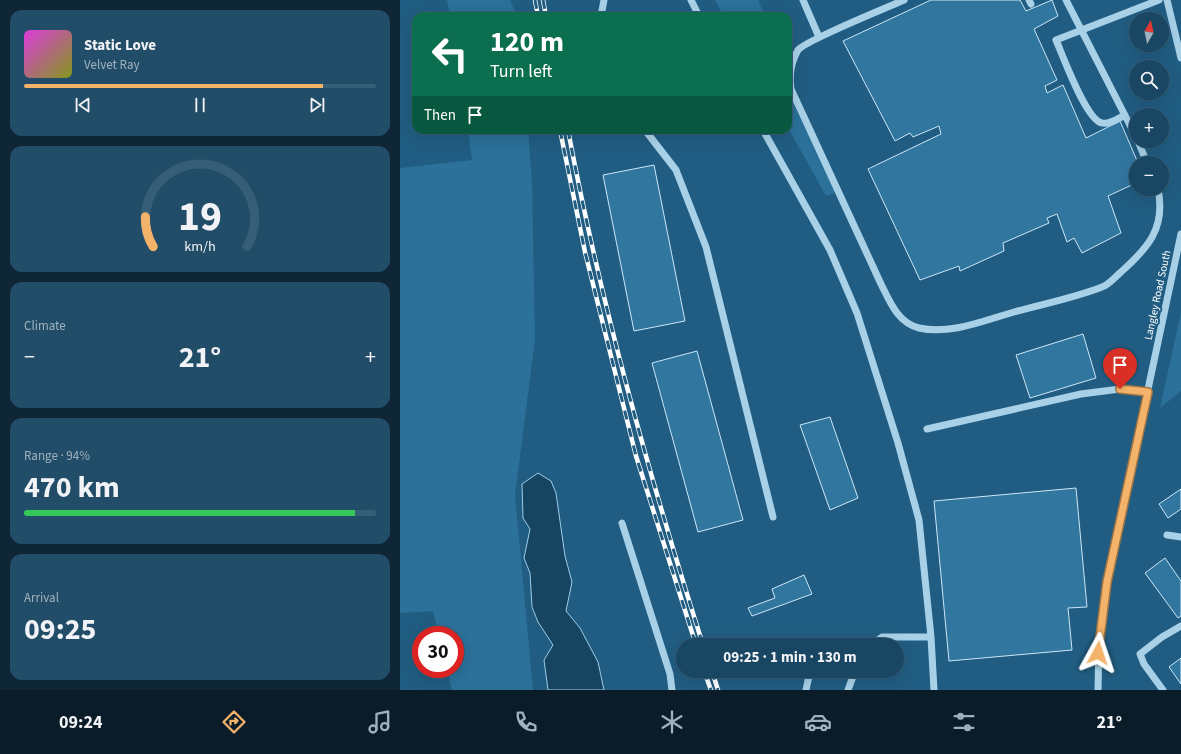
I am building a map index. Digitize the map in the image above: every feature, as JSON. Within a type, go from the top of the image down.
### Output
[{"type":"street","points":[[601,12],[604,0]]},
{"type":"street","points":[[691,0],[697,12]]},
{"type":"street","points":[[803,0],[819,37]]},
{"type":"street","points":[[792,63],[799,49],[819,37],[904,0]]},
{"type":"street","points":[[1066,0],[1080,30],[1129,123]]},
{"type":"street","points":[[1125,115],[1108,123],[1102,123],[1096,120],[1087,110],[1056,40],[1159,0]]},
{"type":"street","points":[[1167,0],[1181,58]]},
{"type":"street","points":[[792,91],[893,307],[904,321],[919,328],[951,328],[969,325],[1104,287],[1142,252],[1152,237],[1161,203],[1160,196]]},
{"type":"street","points":[[647,134],[676,170],[706,247],[773,517]]},
{"type":"street","points":[[765,134],[830,250],[857,313],[898,443],[919,520],[931,637],[934,690]]},
{"type":"street","name":"Langley Road South","points":[[1098,690],[1097,667],[1104,604],[1181,234]]},
{"type":"street","points":[[927,429],[1081,394],[1120,389],[1148,392]]},
{"type":"street","points":[[622,524],[670,674],[672,690]]},
{"type":"street","points":[[1167,535],[1181,537]]},
{"type":"street","points":[[1163,690],[1140,656],[1141,652],[1181,626]]},
{"type":"street","points":[[881,638],[931,637]]},
{"type":"street","points":[[806,690],[809,678]]},
{"type":"street","points":[[848,690],[852,678]]},
{"type":"shaded area","points":[[447,0],[510,0],[515,12],[449,12]]},
{"type":"shaded area","points":[[715,0],[758,0],[763,12],[722,12]]},
{"type":"shaded area","points":[[792,101],[835,193],[826,196],[791,134]]},
{"type":"shaded area","points":[[469,134],[528,134],[532,184],[535,339],[515,495],[533,690],[452,690],[449,678],[464,678],[464,626],[437,626],[433,611],[400,613],[400,168],[472,160]]},
{"type":"shaded area","points":[[1181,312],[1181,391],[1160,408]]},
{"type":"shaded area","points":[[538,473],[551,481],[556,493],[565,556],[572,582],[566,611],[580,628],[598,662],[604,690],[548,690],[544,660],[553,645],[538,622],[532,607],[530,573],[524,558],[530,529],[523,518],[522,484]]},
{"type":"building","points":[[931,0],[1020,0],[1026,11],[1052,0],[1058,16],[1034,29],[1057,80],[1045,86],[1047,93],[1063,85],[1086,138],[1120,121],[1129,142],[1129,148],[1132,148],[1135,156],[1129,156],[1129,186],[1108,196],[1121,233],[1082,253],[1074,238],[1067,242],[1057,214],[1047,218],[1049,223],[1003,243],[1004,251],[960,271],[959,266],[920,280],[868,169],[941,134],[939,126],[913,137],[910,133],[895,141],[843,41]]},
{"type":"building","points":[[654,165],[685,321],[634,331],[603,175]]},
{"type":"building","points":[[1083,334],[1096,378],[1030,398],[1016,355]]},
{"type":"building","points":[[697,351],[743,520],[698,532],[652,363]]},
{"type":"building","points":[[830,417],[858,498],[830,510],[800,425]]},
{"type":"building","points":[[1076,488],[1087,607],[1068,608],[1072,650],[949,661],[934,501]]},
{"type":"building","points":[[1181,489],[1181,509],[1168,518],[1159,504]]},
{"type":"building","points":[[1165,558],[1181,581],[1181,616],[1178,618],[1145,573]]},
{"type":"building","points":[[804,575],[812,594],[752,616],[748,608],[775,598],[772,589]]},
{"type":"building","points":[[1181,658],[1181,684],[1169,667]]},
{"type":"railway","points":[[535,0],[537,12]]},
{"type":"railway","points":[[543,0],[545,12]]},
{"type":"railway","points":[[561,134],[585,252],[636,456],[694,638]]},
{"type":"railway","points":[[569,134],[595,260],[611,325],[645,453],[701,638]]},
{"type":"railway","points":[[707,678],[711,690]]},
{"type":"railway","points":[[714,678],[718,690]]},
{"type":"route","points":[[1098,653],[1102,611],[1107,582],[1148,392],[1120,389]]}]
